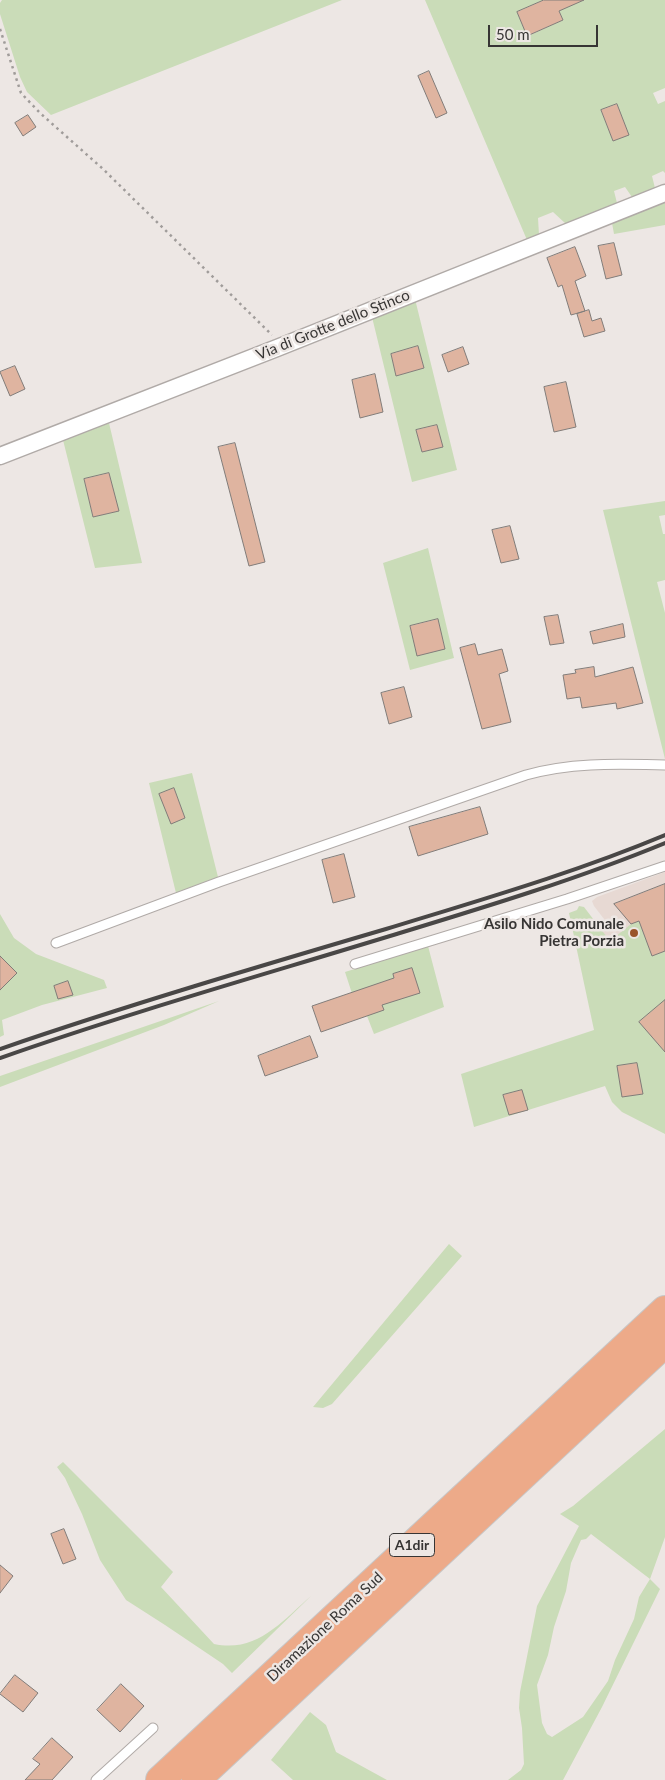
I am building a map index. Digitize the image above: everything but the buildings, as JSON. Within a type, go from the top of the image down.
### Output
[{"type":"highway","name":"Diramazione Roma Sud","points":[[160,1780],[665,1310]]},
{"type":"highway","name":"Diramazione Roma Sud","points":[[196,1780],[665,1343]]},
{"type":"street","name":"Via di Grotte dello Stinco","points":[[0,456],[277,348],[665,192]]},
{"type":"lane","points":[[56,943],[219,882],[526,775],[553,768],[579,765],[665,765]]},
{"type":"lane","points":[[355,964],[567,899],[665,866]]},
{"type":"lane","points":[[96,1780],[153,1728]]},
{"type":"path","points":[[0,29],[21,93],[103,169],[272,335],[277,348]]},
{"type":"shaded area","name":"Asilo Nido Comunale Pietra Porzia","points":[[665,872],[665,986],[610,942],[597,925],[604,919],[592,901],[597,897]]},
{"type":"green space","points":[[2,0],[342,0],[51,115],[27,92],[20,77],[0,14],[0,3]]},
{"type":"green space","points":[[425,0],[544,0],[517,12],[528,36],[563,20],[554,0],[560,10],[584,0],[665,0],[665,88],[653,93],[658,104],[665,101],[665,173],[663,171],[652,176],[655,188],[632,197],[625,187],[614,191],[617,203],[566,224],[553,212],[538,218],[539,235],[527,240]],"holes":[[[617,104],[628,135],[613,141],[601,110]]]},
{"type":"green space","points":[[665,200],[665,225],[614,234],[612,223]]},
{"type":"green space","points":[[415,299],[457,470],[412,482],[372,317]],"holes":[[[418,346],[424,368],[396,376],[391,354]],[[437,425],[442,447],[422,452],[416,430]]]},
{"type":"green space","points":[[109,423],[142,563],[95,568],[63,440]],"holes":[[[109,473],[118,511],[93,517],[84,479]]]},
{"type":"green space","points":[[665,501],[665,515],[659,516],[663,534],[665,534],[665,580],[657,582],[665,613],[665,759],[603,510]]},
{"type":"green space","points":[[428,548],[454,658],[410,670],[383,563]],"holes":[[[437,619],[445,648],[418,656],[410,626]]]},
{"type":"green space","points":[[192,773],[218,877],[176,893],[149,783]],"holes":[[[174,789],[185,818],[171,823]]]},
{"type":"green space","points":[[579,906],[584,907],[610,941],[631,924],[639,921],[652,956],[665,951],[665,1134],[622,1112],[612,1102],[605,1086],[474,1127],[461,1074],[594,1030],[569,913],[577,910]]},
{"type":"green space","points":[[0,914],[14,938],[36,954],[104,980],[107,988],[42,1005],[2,1020],[4,1035],[0,1037],[0,990],[17,973],[0,956]]},
{"type":"green space","points":[[428,946],[444,1007],[374,1034],[367,1016],[360,1018],[345,972]]},
{"type":"green space","points":[[219,1001],[164,1025],[0,1087],[0,1076]]},
{"type":"green space","points":[[449,1244],[462,1256],[332,1404],[323,1408],[313,1407]]},
{"type":"green space","points":[[665,1429],[665,1537],[650,1579],[660,1589],[602,1707],[563,1780],[508,1780],[521,1770],[524,1764],[519,1708],[520,1692],[537,1606],[579,1526],[560,1514],[573,1506]],"holes":[[[591,1534],[650,1579],[639,1597],[634,1619],[615,1660],[608,1681],[583,1717],[552,1737],[547,1734],[542,1723],[537,1685],[548,1655],[554,1627],[566,1591],[571,1563],[581,1540],[586,1539]]]},
{"type":"green space","points":[[63,1462],[173,1572],[161,1587],[214,1644],[229,1646],[256,1640],[278,1625],[311,1596],[232,1673],[223,1664],[126,1600],[100,1560],[82,1514],[65,1478],[57,1467]]},
{"type":"green space","points":[[310,1712],[326,1725],[336,1752],[387,1780],[293,1780],[271,1760]]},
{"type":"railway","points":[[0,1049],[144,1002],[527,885],[596,862],[665,835]]},
{"type":"railway","points":[[0,1058],[145,1010],[528,893],[665,843]]},
{"type":"place","name":"Asilo Nido Comunale Pietra Porzia","points":[[634,933]]}]
